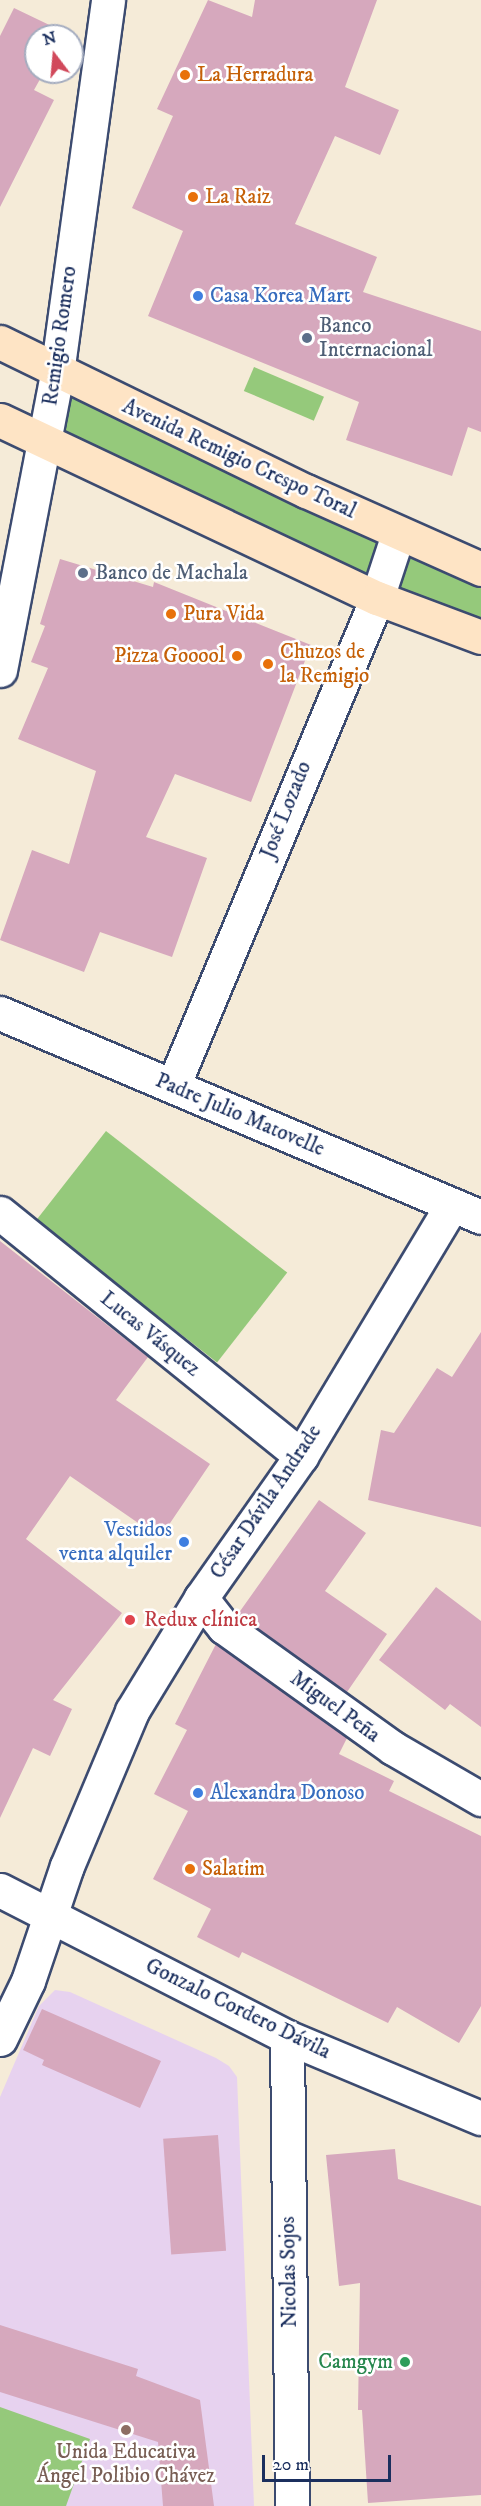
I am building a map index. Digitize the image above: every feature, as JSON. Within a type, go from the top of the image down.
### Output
[{"type":"main road","name":"Avenida Remigio Crespo Toral","points":[[0,342],[57,373],[398,534],[481,569]]},
{"type":"main road","points":[[0,420],[377,598],[481,637]]},
{"type":"street","name":"Remigio Romero","points":[[0,670],[57,373],[100,4]]},
{"type":"street","name":"José Lozado","points":[[173,1086],[377,598],[398,534]]},
{"type":"street","name":"Padre Julio Matovelle","points":[[0,1013],[466,1211]]},
{"type":"street","name":"César Dávila Andrade","points":[[0,2039],[28,1981],[51,1913],[132,1711],[201,1598],[301,1456],[466,1211]]},
{"type":"street","name":"Lucas Vásquez","points":[[0,1213],[301,1456]]},
{"type":"street","name":"Miguel Peña","points":[[201,1598],[224,1628],[374,1735],[481,1799]]},
{"type":"street","name":"Gonzalo Cordero Dávila","points":[[0,1890],[51,1913],[287,2037],[481,2118]]},
{"type":"street","name":"Nicolas Sojos","points":[[287,2037],[292,2506]]},
{"type":"shaded area","points":[[55,1990],[70,1992],[216,2058],[229,2066],[237,2077],[254,2506],[0,2506],[0,2097],[39,2006]]},
{"type":"green space","points":[[254,367],[324,397],[314,421],[244,391]]},
{"type":"green space","points":[[61,384],[389,541],[376,581],[54,439]]},
{"type":"green space","points":[[404,545],[481,575],[481,626],[386,590]]},
{"type":"green space","points":[[106,1131],[287,1273],[217,1362],[36,1221]]},
{"type":"green space","points":[[0,2407],[90,2439],[66,2506],[0,2506]]},
{"type":"building","points":[[208,0],[252,17],[255,0],[377,0],[345,87],[399,110],[380,155],[335,136],[295,224],[377,257],[363,292],[481,331],[481,432],[468,427],[452,476],[346,440],[359,402],[148,316],[183,231],[132,208],[173,116],[157,109]]},
{"type":"building","points":[[14,8],[47,24],[24,24],[24,84],[37,84],[34,90],[54,100],[0,207],[0,36]]},
{"type":"building","points":[[60,559],[153,587],[154,582],[311,645],[251,802],[175,774],[146,837],[207,858],[172,957],[100,932],[84,972],[0,940],[32,850],[69,864],[96,771],[18,739],[48,668],[31,662],[45,626],[40,624]]},
{"type":"building","points":[[0,1241],[148,1357],[116,1400],[210,1464],[160,1538],[70,1476],[26,1539],[122,1613],[53,1700],[72,1709],[50,1756],[33,1748],[0,1818]]},
{"type":"building","points":[[481,1332],[481,1527],[368,1500],[381,1430],[394,1433],[437,1368],[452,1377]]},
{"type":"building","points":[[319,1500],[366,1533],[325,1591],[387,1634],[347,1692],[238,1614]]},
{"type":"building","points":[[436,1587],[481,1621],[481,1727],[450,1704],[445,1710],[379,1660]]},
{"type":"building","points":[[216,1644],[347,1738],[339,1754],[394,1781],[389,1791],[481,1836],[481,2006],[459,2043],[397,2007],[388,2023],[242,1952],[239,1958],[197,1937],[211,1909],[153,1879],[188,1811],[154,1794],[187,1730],[175,1724]]},
{"type":"building","points":[[42,2009],[161,2061],[140,2108],[42,2065],[44,2060],[23,2050]]},
{"type":"building","points":[[218,2135],[226,2251],[171,2255],[163,2139]]},
{"type":"building","points":[[395,2149],[398,2179],[481,2206],[481,2495],[368,2503],[362,2410],[358,2410],[360,2283],[339,2286],[326,2155]]},
{"type":"building","points":[[0,2325],[138,2369],[136,2376],[200,2400],[214,2506],[163,2506],[158,2442],[0,2392]]},
{"type":"place","name":"La Herradura","points":[[185,75]]},
{"type":"place","name":"La Raiz","points":[[193,197]]},
{"type":"place","name":"Casa Korea Mart","points":[[198,296]]},
{"type":"place","name":"Banco Internacional","points":[[307,338]]},
{"type":"place","name":"Banco de Machala","points":[[83,573]]},
{"type":"place","name":"Pura Vida","points":[[171,614]]},
{"type":"place","name":"Pizza Gooool","points":[[237,656]]},
{"type":"place","name":"Chuzos de la Remigio","points":[[268,664]]},
{"type":"place","name":"Vestidos venta alquiler","points":[[184,1542]]},
{"type":"place","name":"Redux clínica","points":[[130,1620]]},
{"type":"place","name":"Alexandra Donoso","points":[[198,1793]]},
{"type":"place","name":"Salatim","points":[[190,1869]]},
{"type":"place","name":"Camgym","points":[[405,2362]]},
{"type":"place","name":"Unida Educativa Ángel Polibio Chávez","points":[[126,2430]]}]
